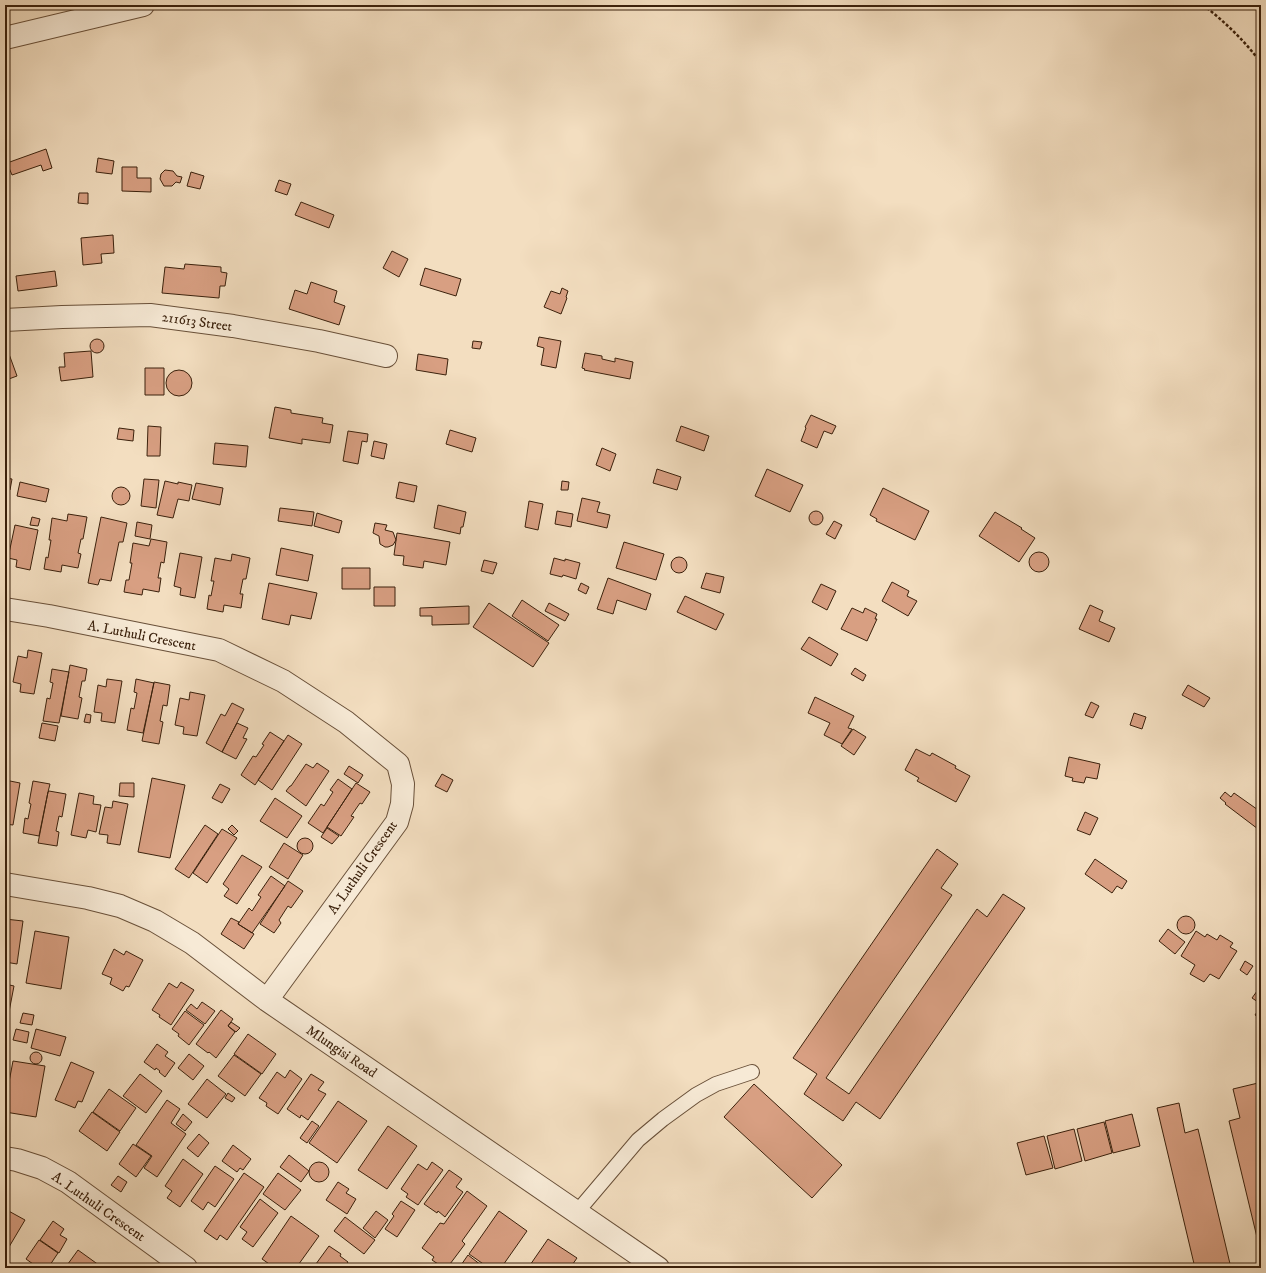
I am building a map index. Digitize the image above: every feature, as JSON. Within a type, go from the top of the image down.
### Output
[{"type":"street","points":[[5,38],[143,5]]},
{"type":"street","name":"211613 Street","points":[[5,320],[150,315],[233,326],[319,341],[386,356]]},
{"type":"street","name":"A. Luthuli Crescent","points":[[5,609],[49,616],[219,650],[289,685],[346,722],[398,764],[403,784],[402,804],[397,822],[267,1000]]},
{"type":"street","name":"Mlungisi Road","points":[[5,884],[88,898],[120,906],[155,921],[192,943],[267,1000],[658,1268]]},
{"type":"street","name":"A. Luthuli Crescent","points":[[5,1158],[17,1160],[42,1168],[68,1182],[186,1268]]},
{"type":"lane","points":[[577,1212],[638,1140],[663,1119],[696,1095],[716,1084],[752,1072]]},
{"type":"path","points":[[1203,5],[1215,14],[1251,50],[1261,63]]},
{"type":"building","points":[[46,149],[52,168],[43,171],[41,165],[12,175],[7,163]]},
{"type":"building","points":[[98,158],[114,161],[112,174],[96,172]]},
{"type":"building","points":[[122,167],[137,167],[137,178],[151,178],[151,192],[122,191]]},
{"type":"building","points":[[165,170],[173,171],[177,176],[182,177],[180,183],[176,182],[172,186],[164,186],[160,179],[161,174]]},
{"type":"building","points":[[191,172],[204,176],[200,189],[187,186]]},
{"type":"building","points":[[279,180],[291,184],[287,195],[275,191]]},
{"type":"building","points":[[79,193],[88,193],[88,204],[78,203]]},
{"type":"building","points":[[301,202],[334,215],[329,228],[295,215]]},
{"type":"building","points":[[113,235],[114,253],[101,254],[102,263],[83,265],[81,238]]},
{"type":"building","points":[[392,251],[408,259],[399,277],[383,268]]},
{"type":"building","points":[[185,264],[221,267],[221,272],[227,273],[225,286],[220,286],[219,298],[162,293],[165,267],[184,269]]},
{"type":"building","points":[[425,268],[461,279],[456,296],[420,285]]},
{"type":"building","points":[[55,271],[57,286],[18,291],[16,276]]},
{"type":"building","points":[[311,282],[337,291],[334,302],[345,306],[339,325],[289,309],[295,290],[307,294]]},
{"type":"building","points":[[562,288],[568,291],[561,314],[544,307],[551,291],[560,294]]},
{"type":"building","points":[[539,337],[561,341],[556,368],[541,365],[544,348],[537,346]]},
{"type":"building","points":[[94,339],[100,339],[104,343],[104,349],[100,353],[94,353],[90,349],[90,343]]},
{"type":"building","points":[[473,341],[482,342],[480,349],[472,348]]},
{"type":"building","points":[[91,351],[93,377],[61,381],[59,367],[65,367],[64,353]]},
{"type":"building","points":[[585,353],[602,356],[602,359],[615,362],[615,358],[633,362],[630,379],[584,370],[585,369],[582,368]]},
{"type":"building","points":[[9,354],[17,376],[6,380],[8,385],[5,386],[5,356]]},
{"type":"building","points":[[418,354],[448,359],[446,375],[416,370]]},
{"type":"building","points":[[145,368],[164,368],[164,395],[145,395]]},
{"type":"building","points":[[179,370],[188,374],[192,383],[188,392],[179,396],[170,392],[166,383],[170,374]]},
{"type":"building","points":[[275,407],[291,410],[291,413],[323,418],[322,423],[333,425],[330,443],[302,439],[302,444],[269,438]]},
{"type":"building","points":[[811,415],[836,426],[832,434],[824,431],[817,448],[801,441],[806,428],[805,427]]},
{"type":"building","points":[[148,426],[161,427],[160,456],[147,456]]},
{"type":"building","points":[[681,426],[709,436],[704,451],[676,441]]},
{"type":"building","points":[[119,428],[134,430],[133,441],[117,439]]},
{"type":"building","points":[[450,430],[476,438],[472,452],[446,444]]},
{"type":"building","points":[[348,431],[368,434],[367,442],[362,441],[358,464],[343,461]]},
{"type":"building","points":[[374,441],[387,444],[384,459],[371,456]]},
{"type":"building","points":[[215,443],[248,446],[246,467],[213,464]]},
{"type":"building","points":[[602,448],[616,454],[610,471],[596,465]]},
{"type":"building","points":[[657,469],[681,477],[677,490],[653,483]]},
{"type":"building","points":[[767,469],[803,485],[790,512],[755,496]]},
{"type":"building","points":[[5,478],[12,479],[10,490],[7,489],[6,494]]},
{"type":"building","points":[[144,479],[159,480],[156,508],[141,506]]},
{"type":"building","points":[[165,481],[192,485],[189,501],[178,499],[173,518],[157,515]]},
{"type":"building","points":[[562,481],[569,482],[568,490],[561,490]]},
{"type":"building","points":[[20,482],[49,489],[46,502],[17,496]]},
{"type":"building","points":[[399,482],[417,486],[414,502],[396,498]]},
{"type":"building","points":[[196,483],[223,488],[220,505],[192,499]]},
{"type":"building","points":[[117,487],[125,487],[130,492],[128,503],[125,505],[117,505],[112,500],[112,492]]},
{"type":"building","points":[[883,488],[929,511],[915,540],[876,521],[877,519],[870,515]]},
{"type":"building","points":[[582,498],[600,502],[597,512],[610,515],[607,528],[577,521]]},
{"type":"building","points":[[529,501],[543,504],[538,530],[525,527]]},
{"type":"building","points":[[438,505],[466,512],[460,534],[434,528]]},
{"type":"building","points":[[280,508],[314,512],[312,526],[278,521]]},
{"type":"building","points":[[557,511],[573,514],[571,527],[555,524]]},
{"type":"building","points":[[813,511],[819,511],[823,515],[823,521],[819,525],[813,525],[809,521],[809,515]]},
{"type":"building","points":[[995,512],[1022,528],[1021,529],[1035,538],[1019,562],[979,536]]},
{"type":"building","points":[[317,513],[342,521],[339,533],[314,526]]},
{"type":"building","points":[[68,514],[87,517],[83,539],[81,539],[78,553],[81,554],[78,568],[62,565],[61,572],[44,569],[46,557],[48,558],[51,540],[49,540],[52,518],[67,521]]},
{"type":"building","points":[[32,517],[40,519],[38,526],[30,525]]},
{"type":"building","points":[[101,517],[127,523],[123,542],[119,542],[111,581],[100,579],[98,585],[88,583]]},
{"type":"building","points":[[834,521],[842,525],[835,539],[826,534]]},
{"type":"building","points":[[137,522],[152,525],[150,539],[135,536]]},
{"type":"building","points":[[375,523],[387,525],[385,530],[393,532],[396,540],[393,545],[385,547],[380,544],[379,536],[373,533]]},
{"type":"building","points":[[15,525],[38,530],[30,570],[16,567],[17,560],[8,558]]},
{"type":"building","points":[[397,533],[450,542],[446,565],[424,561],[423,568],[403,565],[404,556],[394,555]]},
{"type":"building","points":[[151,539],[167,542],[164,563],[161,562],[158,578],[161,578],[159,592],[143,589],[142,595],[124,592],[126,580],[129,580],[133,543],[149,546]]},
{"type":"building","points":[[624,542],[664,554],[656,580],[616,568]]},
{"type":"building","points":[[281,548],[313,555],[308,581],[276,575]]},
{"type":"building","points":[[1039,552],[1046,555],[1049,562],[1046,569],[1039,572],[1032,569],[1029,562],[1032,555]]},
{"type":"building","points":[[180,553],[202,557],[195,598],[180,595],[181,588],[174,586]]},
{"type":"building","points":[[232,554],[250,558],[246,579],[243,579],[240,594],[243,594],[241,608],[224,605],[223,612],[207,609],[209,595],[211,596],[214,581],[211,581],[215,558],[231,561]]},
{"type":"building","points":[[679,557],[685,559],[687,565],[685,571],[679,573],[673,571],[671,565],[673,559]]},
{"type":"building","points":[[554,558],[580,563],[576,579],[563,575],[562,577],[550,574]]},
{"type":"building","points":[[484,560],[497,563],[493,574],[481,571]]},
{"type":"building","points":[[342,568],[370,568],[370,589],[342,589]]},
{"type":"building","points":[[706,573],[724,577],[720,593],[701,588]]},
{"type":"building","points":[[608,578],[651,594],[646,610],[617,600],[613,614],[597,609]]},
{"type":"building","points":[[892,582],[909,591],[907,596],[917,601],[908,616],[882,601]]},
{"type":"building","points":[[269,583],[317,593],[311,619],[291,615],[289,625],[262,619]]},
{"type":"building","points":[[581,583],[589,587],[586,594],[578,590]]},
{"type":"building","points":[[821,584],[836,591],[827,610],[812,602]]},
{"type":"building","points":[[374,587],[395,587],[395,606],[374,606]]},
{"type":"building","points":[[685,596],[724,614],[716,630],[677,612]]},
{"type":"building","points":[[522,600],[559,625],[548,641],[512,616]]},
{"type":"building","points":[[489,603],[549,643],[533,667],[473,627]]},
{"type":"building","points":[[549,603],[569,614],[565,621],[545,611]]},
{"type":"building","points":[[1090,605],[1103,611],[1099,621],[1115,628],[1109,642],[1079,629]]},
{"type":"building","points":[[469,606],[469,624],[432,625],[432,616],[420,616],[420,608]]},
{"type":"building","points":[[852,608],[863,613],[865,608],[877,614],[875,619],[877,619],[867,641],[841,629]]},
{"type":"building","points":[[809,637],[838,654],[831,666],[801,649]]},
{"type":"building","points":[[28,650],[42,653],[34,694],[20,692],[21,684],[13,682],[18,656],[27,658]]},
{"type":"building","points":[[70,665],[87,669],[85,681],[82,681],[79,697],[82,698],[78,719],[61,716]]},
{"type":"building","points":[[855,668],[866,675],[863,681],[851,674]]},
{"type":"building","points":[[52,669],[69,672],[59,723],[43,721],[47,698],[50,699],[53,683],[50,682]]},
{"type":"building","points":[[107,679],[122,681],[115,723],[101,721],[102,713],[94,712],[98,685],[106,687]]},
{"type":"building","points":[[136,679],[154,683],[143,733],[127,730],[131,708],[134,709],[137,693],[134,692]]},
{"type":"building","points":[[154,682],[170,685],[167,706],[163,705],[160,721],[163,722],[159,744],[142,741]]},
{"type":"building","points":[[1188,685],[1210,698],[1204,707],[1182,695]]},
{"type":"building","points":[[190,692],[205,695],[197,736],[183,734],[184,727],[175,725],[180,698],[189,700]]},
{"type":"building","points":[[815,697],[854,716],[848,728],[852,729],[842,744],[824,735],[830,723],[808,713]]},
{"type":"building","points":[[1091,702],[1099,706],[1093,718],[1085,715]]},
{"type":"building","points":[[232,703],[244,709],[222,752],[206,743],[221,714],[225,716]]},
{"type":"building","points":[[1134,713],[1146,717],[1142,729],[1130,725]]},
{"type":"building","points":[[86,714],[91,715],[90,723],[84,722]]},
{"type":"building","points":[[42,723],[58,726],[55,741],[39,738]]},
{"type":"building","points":[[237,723],[248,728],[243,738],[247,739],[236,759],[222,752]]},
{"type":"building","points":[[853,729],[866,737],[854,755],[841,746]]},
{"type":"building","points":[[270,732],[284,741],[255,785],[241,775],[253,756],[256,757]]},
{"type":"building","points":[[288,735],[302,744],[272,790],[258,780]]},
{"type":"building","points":[[916,749],[930,756],[932,753],[956,766],[955,768],[970,776],[956,802],[917,781],[919,778],[905,770]]},
{"type":"building","points":[[1069,757],[1100,764],[1097,779],[1086,777],[1084,783],[1072,781],[1073,778],[1065,776]]},
{"type":"building","points":[[317,763],[329,771],[306,806],[286,791],[306,764],[313,768]]},
{"type":"building","points":[[349,766],[363,775],[358,783],[344,774]]},
{"type":"building","points":[[442,774],[453,780],[447,792],[435,786]]},
{"type":"building","points":[[152,778],[185,785],[170,858],[138,852]]},
{"type":"building","points":[[338,779],[352,789],[323,833],[308,823],[321,804],[324,806],[333,792],[330,790]]},
{"type":"building","points":[[5,780],[20,783],[13,825],[5,824]]},
{"type":"building","points":[[33,781],[50,784],[39,836],[23,833],[25,818],[28,819],[31,804],[29,803]]},
{"type":"building","points":[[120,783],[134,783],[134,797],[119,796]]},
{"type":"building","points":[[356,783],[370,792],[351,816],[354,817],[341,836],[327,827]]},
{"type":"building","points":[[220,784],[230,789],[222,803],[212,798]]},
{"type":"building","points":[[49,791],[66,794],[62,817],[59,816],[56,831],[59,832],[57,846],[38,843]]},
{"type":"building","points":[[1225,792],[1231,797],[1234,793],[1261,812],[1261,825],[1258,829],[1225,804],[1226,803],[1220,798]]},
{"type":"building","points":[[79,793],[94,796],[93,804],[101,805],[96,832],[88,830],[86,838],[71,835]]},
{"type":"building","points":[[275,798],[302,816],[287,838],[260,821]]},
{"type":"building","points":[[113,801],[128,804],[120,845],[107,843],[108,835],[99,834],[105,807],[112,808]]},
{"type":"building","points":[[1085,812],[1098,818],[1090,835],[1077,830]]},
{"type":"building","points":[[205,825],[218,834],[189,878],[175,869]]},
{"type":"building","points":[[232,825],[238,831],[234,835],[228,829]]},
{"type":"building","points":[[327,828],[339,836],[332,844],[321,837]]},
{"type":"building","points":[[222,829],[237,838],[207,883],[193,873]]},
{"type":"building","points":[[305,838],[311,840],[313,846],[311,852],[305,854],[299,852],[297,846],[299,840]]},
{"type":"building","points":[[284,843],[303,855],[288,879],[269,867]]},
{"type":"building","points":[[937,849],[958,864],[941,888],[952,895],[826,1078],[849,1094],[977,909],[987,917],[1003,894],[1025,908],[880,1119],[856,1102],[843,1121],[804,1094],[817,1074],[793,1058]]},
{"type":"building","points":[[242,855],[262,867],[237,904],[224,896],[229,889],[223,884]]},
{"type":"building","points":[[1095,859],[1127,881],[1122,889],[1117,886],[1112,893],[1085,874]]},
{"type":"building","points":[[271,876],[285,886],[252,933],[238,924],[249,908],[252,911],[261,897],[258,895]]},
{"type":"building","points":[[288,881],[303,891],[291,908],[288,906],[279,920],[281,923],[274,933],[260,924]]},
{"type":"building","points":[[1182,916],[1190,916],[1195,921],[1193,932],[1190,934],[1182,934],[1177,929],[1177,921]]},
{"type":"building","points":[[231,918],[239,922],[238,924],[254,934],[244,949],[221,934]]},
{"type":"building","points":[[5,919],[23,921],[17,964],[5,962]]},
{"type":"building","points":[[1168,929],[1185,942],[1175,954],[1159,941]]},
{"type":"building","points":[[35,931],[69,937],[61,989],[26,983]]},
{"type":"building","points":[[1196,931],[1205,937],[1207,934],[1217,940],[1220,935],[1233,943],[1230,947],[1237,951],[1219,979],[1210,974],[1204,982],[1190,974],[1195,965],[1181,956]]},
{"type":"building","points":[[114,949],[124,955],[126,951],[143,960],[129,987],[126,986],[123,991],[110,984],[112,978],[102,974]]},
{"type":"building","points":[[1245,961],[1253,966],[1247,975],[1240,970]]},
{"type":"building","points":[[181,982],[194,990],[171,1025],[152,1010],[169,983],[177,988]]},
{"type":"building","points":[[5,984],[14,986],[8,1017],[5,1017]]},
{"type":"building","points":[[1261,987],[1261,1004],[1252,998]]},
{"type":"building","points":[[202,1002],[215,1011],[205,1024],[186,1010],[191,1004],[197,1009]]},
{"type":"building","points":[[1261,1006],[1261,1019],[1255,1015]]},
{"type":"building","points":[[221,1010],[233,1019],[228,1026],[235,1032],[216,1058],[196,1044]]},
{"type":"building","points":[[185,1011],[204,1025],[189,1045],[172,1029]]},
{"type":"building","points":[[23,1013],[34,1015],[32,1025],[20,1023]]},
{"type":"building","points":[[231,1022],[240,1028],[236,1032],[228,1026]]},
{"type":"building","points":[[16,1029],[29,1032],[27,1043],[13,1040]]},
{"type":"building","points":[[36,1029],[66,1037],[60,1056],[31,1048]]},
{"type":"building","points":[[248,1034],[276,1054],[262,1074],[234,1054]]},
{"type":"building","points":[[157,1044],[168,1052],[165,1056],[175,1063],[165,1077],[156,1068],[155,1070],[144,1062]]},
{"type":"building","points":[[34,1052],[38,1052],[42,1058],[38,1064],[34,1064],[30,1060],[30,1056]]},
{"type":"building","points":[[189,1054],[204,1066],[193,1080],[178,1068]]},
{"type":"building","points":[[234,1055],[261,1074],[245,1096],[218,1076]]},
{"type":"building","points":[[13,1061],[45,1066],[36,1117],[5,1112],[5,1103]]},
{"type":"building","points":[[71,1062],[94,1072],[82,1102],[78,1101],[75,1108],[55,1100]]},
{"type":"building","points":[[290,1070],[302,1079],[278,1114],[266,1106],[267,1103],[259,1098],[277,1072],[285,1078]]},
{"type":"building","points":[[140,1074],[162,1091],[146,1113],[123,1096]]},
{"type":"building","points":[[311,1074],[324,1082],[318,1090],[326,1094],[308,1120],[301,1115],[300,1118],[287,1109]]},
{"type":"building","points":[[207,1079],[226,1094],[207,1118],[188,1104]]},
{"type":"building","points":[[1258,1083],[1261,1097],[1261,1254],[1229,1121],[1240,1118],[1233,1089]]},
{"type":"building","points":[[754,1084],[842,1165],[812,1198],[724,1117]]},
{"type":"building","points":[[109,1089],[136,1108],[120,1131],[93,1112]]},
{"type":"building","points":[[228,1093],[235,1098],[232,1102],[225,1098]]},
{"type":"building","points":[[167,1100],[180,1109],[171,1123],[186,1134],[157,1177],[144,1168],[152,1156],[136,1145]]},
{"type":"building","points":[[338,1101],[367,1121],[337,1163],[309,1143]]},
{"type":"building","points":[[1179,1103],[1185,1133],[1198,1129],[1231,1268],[1195,1268],[1157,1108]]},
{"type":"building","points":[[92,1112],[120,1132],[107,1151],[79,1131]]},
{"type":"building","points":[[183,1114],[192,1122],[185,1131],[176,1124]]},
{"type":"building","points":[[1132,1114],[1140,1146],[1113,1153],[1105,1121]]},
{"type":"building","points":[[312,1121],[319,1126],[307,1143],[300,1138]]},
{"type":"building","points":[[1104,1122],[1112,1153],[1085,1161],[1077,1129]]},
{"type":"building","points":[[388,1126],[417,1146],[387,1189],[358,1170]]},
{"type":"building","points":[[1074,1129],[1082,1161],[1055,1169],[1047,1136]]},
{"type":"building","points":[[199,1134],[209,1143],[198,1157],[187,1148]]},
{"type":"building","points":[[1044,1136],[1053,1168],[1026,1175],[1017,1143]]},
{"type":"building","points":[[133,1144],[151,1156],[136,1177],[119,1164]]},
{"type":"building","points":[[233,1145],[251,1159],[243,1170],[240,1168],[237,1172],[222,1161]]},
{"type":"building","points":[[289,1155],[309,1171],[301,1182],[280,1167]]},
{"type":"building","points":[[183,1159],[203,1174],[180,1207],[167,1198],[172,1191],[165,1186]]},
{"type":"building","points":[[315,1162],[323,1162],[329,1168],[329,1176],[323,1182],[315,1182],[309,1176],[309,1168]]},
{"type":"building","points":[[432,1162],[443,1170],[418,1205],[406,1197],[408,1194],[401,1189],[418,1164],[427,1170]]},
{"type":"building","points":[[215,1166],[234,1179],[215,1207],[208,1202],[203,1210],[191,1201]]},
{"type":"building","points":[[449,1170],[462,1179],[456,1187],[463,1192],[445,1217],[438,1211],[437,1213],[424,1204]]},
{"type":"building","points":[[244,1173],[264,1187],[227,1240],[220,1235],[217,1240],[204,1231]]},
{"type":"building","points":[[278,1173],[301,1190],[285,1210],[263,1194]]},
{"type":"building","points":[[118,1176],[127,1182],[121,1192],[111,1185]]},
{"type":"building","points":[[338,1182],[349,1189],[346,1193],[356,1199],[347,1214],[326,1200]]},
{"type":"building","points":[[467,1191],[487,1206],[462,1241],[465,1244],[447,1268],[444,1268],[432,1260],[434,1257],[422,1248],[440,1223],[444,1224]]},
{"type":"building","points":[[260,1199],[278,1213],[253,1247],[242,1239],[247,1232],[240,1227]]},
{"type":"building","points":[[401,1201],[415,1210],[397,1237],[385,1229],[394,1216],[392,1214]]},
{"type":"building","points":[[5,1209],[25,1220],[6,1252],[5,1251]]},
{"type":"building","points":[[376,1211],[388,1220],[375,1238],[363,1228]]},
{"type":"building","points":[[499,1211],[527,1231],[501,1268],[489,1268],[469,1254]]},
{"type":"building","points":[[291,1216],[319,1236],[296,1268],[275,1268],[262,1259]]},
{"type":"building","points":[[345,1217],[375,1240],[364,1254],[334,1231]]},
{"type":"building","points":[[53,1221],[64,1229],[60,1235],[67,1239],[59,1253],[40,1240]]},
{"type":"building","points":[[548,1239],[577,1258],[570,1268],[528,1268]]},
{"type":"building","points":[[39,1240],[58,1253],[48,1268],[34,1268],[31,1266],[33,1264],[26,1259]]},
{"type":"building","points":[[329,1246],[341,1254],[340,1256],[348,1262],[344,1268],[313,1268]]},
{"type":"building","points":[[78,1250],[103,1268],[65,1268]]},
{"type":"building","points":[[468,1255],[481,1265],[479,1268],[459,1268]]}]
